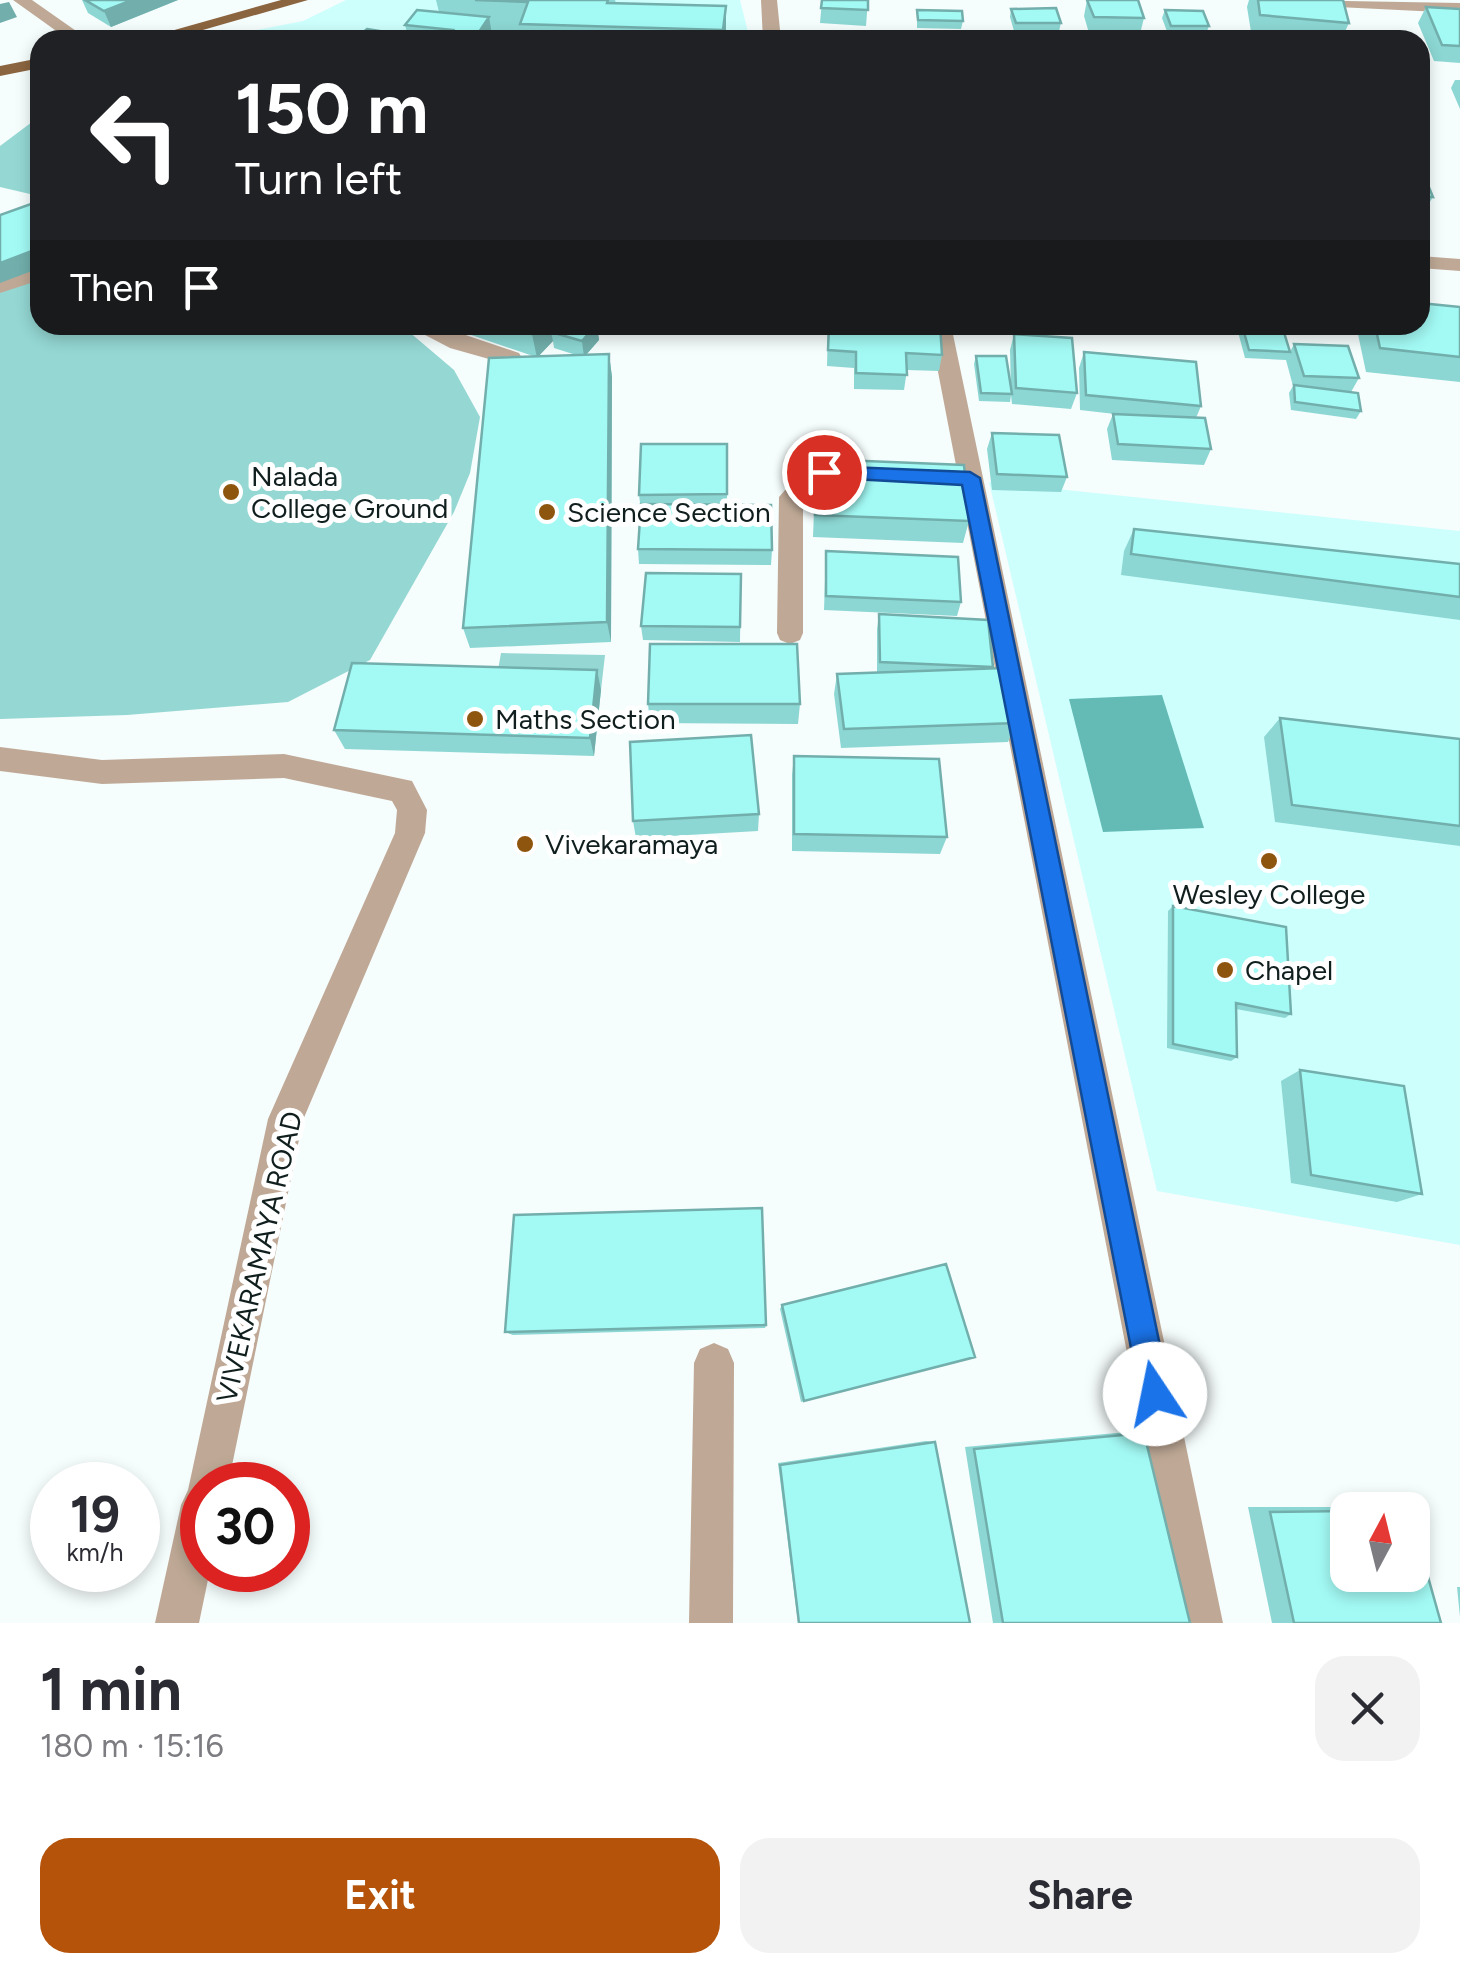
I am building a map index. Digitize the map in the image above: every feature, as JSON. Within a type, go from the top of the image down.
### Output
[{"type":"main road","points":[[186,30],[300,0]]},
{"type":"main road","points":[[0,71],[30,66]]},
{"type":"street","points":[[21,0],[65,30]]},
{"type":"street","points":[[769,0],[771,30]]},
{"type":"street","points":[[1297,0],[1460,8]]},
{"type":"street","points":[[1430,263],[1460,265]]},
{"type":"street","points":[[0,287],[30,276]]},
{"type":"street","points":[[439,335],[511,358]]},
{"type":"street","points":[[941,335],[961,478],[1201,1623]]},
{"type":"street","points":[[790,633],[791,497],[799,483],[824,472],[879,475]]},
{"type":"street","name":"VIVEKARAMAYA ROAD","points":[[0,759],[102,772],[284,766],[402,790],[412,810],[410,834],[286,1118],[212,1462]]},
{"type":"street","points":[[711,1623],[714,1363]]},
{"type":"street","points":[[177,1623],[184,1592]]},
{"type":"shaded area","points":[[346,0],[740,0],[748,30],[257,30],[303,21]]},
{"type":"shaded area","points":[[30,124],[30,194],[0,187],[0,146]]},
{"type":"shaded area","name":"Nalada College Ground","points":[[30,282],[30,335],[413,335],[454,370],[480,417],[470,473],[454,512],[370,660],[288,702],[127,715],[0,719],[0,292]]},
{"type":"shaded area","name":"Wesley College","points":[[989,482],[1460,531],[1460,1245],[1157,1191]]},
{"type":"shaded area","points":[[501,653],[605,655],[601,690],[495,687]]},
{"type":"shaded area","points":[[1162,695],[1204,828],[1103,832],[1069,699]]},
{"type":"building","points":[[85,0],[132,0],[104,11]]},
{"type":"building","points":[[475,0],[608,0],[607,3],[726,6],[723,30],[520,24],[528,2]]},
{"type":"building","points":[[822,0],[868,0],[868,10],[821,8]]},
{"type":"building","points":[[1087,0],[1138,0],[1144,18],[1094,17]]},
{"type":"building","points":[[1258,0],[1343,0],[1349,23],[1260,15]]},
{"type":"building","points":[[1426,7],[1460,9],[1460,46],[1442,45]]},
{"type":"building","points":[[1056,8],[1061,23],[1016,23],[1011,9]]},
{"type":"building","points":[[417,10],[489,17],[480,30],[405,25]]},
{"type":"building","points":[[917,10],[962,11],[963,21],[918,20]]},
{"type":"building","points":[[1165,10],[1203,11],[1209,26],[1171,26]]},
{"type":"building","points":[[30,204],[30,252],[0,263],[0,215]]},
{"type":"building","points":[[1430,304],[1460,307],[1460,357],[1380,348],[1377,335],[1430,335]]},
{"type":"building","points":[[561,335],[587,335],[582,341]]},
{"type":"building","points":[[829,335],[941,335],[942,355],[906,353],[907,375],[856,373],[856,352],[828,350]]},
{"type":"building","points":[[1014,335],[1072,338],[1077,393],[1016,388]]},
{"type":"building","points":[[1245,335],[1285,335],[1290,352],[1249,350]]},
{"type":"building","points":[[1294,344],[1348,346],[1359,378],[1304,376]]},
{"type":"building","points":[[1084,352],[1196,362],[1201,406],[1086,395]]},
{"type":"building","name":"Science Section","points":[[609,354],[607,622],[463,628],[489,358]]},
{"type":"building","points":[[976,356],[1006,356],[1012,394],[981,393]]},
{"type":"building","points":[[1294,385],[1358,393],[1361,411],[1295,402]]},
{"type":"building","points":[[1113,414],[1205,418],[1211,449],[1118,444]]},
{"type":"building","points":[[992,433],[1059,435],[1067,477],[997,474]]},
{"type":"building","points":[[641,444],[727,444],[727,494],[639,495]]},
{"type":"building","points":[[816,459],[964,465],[969,521],[815,515]]},
{"type":"building","points":[[641,504],[771,505],[772,550],[638,549]]},
{"type":"building","points":[[1134,529],[1460,564],[1460,597],[1131,554]]},
{"type":"building","points":[[826,551],[958,557],[961,602],[826,596]]},
{"type":"building","points":[[646,573],[741,574],[740,627],[641,626]]},
{"type":"building","points":[[879,614],[988,620],[993,667],[880,662]]},
{"type":"building","points":[[650,644],[797,644],[800,704],[648,704]]},
{"type":"building","name":"Maths Section","points":[[352,663],[597,670],[590,738],[334,730]]},
{"type":"building","points":[[1004,668],[1016,723],[844,729],[837,674]]},
{"type":"building","points":[[1280,718],[1460,739],[1460,826],[1292,805]]},
{"type":"building","points":[[751,735],[759,814],[633,821],[630,742]]},
{"type":"building","points":[[794,756],[939,759],[947,837],[794,834]]},
{"type":"building","name":"Chapel","points":[[1173,906],[1286,927],[1291,1014],[1236,1003],[1237,1057],[1173,1044]]},
{"type":"building","points":[[1300,1070],[1404,1086],[1422,1194],[1311,1175]]},
{"type":"building","points":[[762,1208],[766,1325],[505,1332],[514,1215]]},
{"type":"building","points":[[946,1264],[975,1357],[804,1401],[782,1305]]},
{"type":"building","points":[[1144,1433],[1190,1623],[1003,1623],[974,1449]]},
{"type":"building","points":[[935,1442],[970,1623],[799,1623],[780,1465]]},
{"type":"building","points":[[1330,1511],[1330,1592],[1430,1592],[1430,1584],[1441,1623],[1294,1623],[1270,1512]]},
{"type":"place","name":"Nalada College Ground","points":[[231,492]]},
{"type":"place","name":"Science Section","points":[[547,512]]},
{"type":"place","name":"Maths Section","points":[[475,719]]},
{"type":"place","name":"Vivekaramaya","points":[[525,844]]},
{"type":"place","name":"Wesley College","points":[[1269,861]]},
{"type":"place","name":"Chapel","points":[[1225,970]]},
{"type":"route","points":[[824,472],[970,478],[1155,1394]]}]
